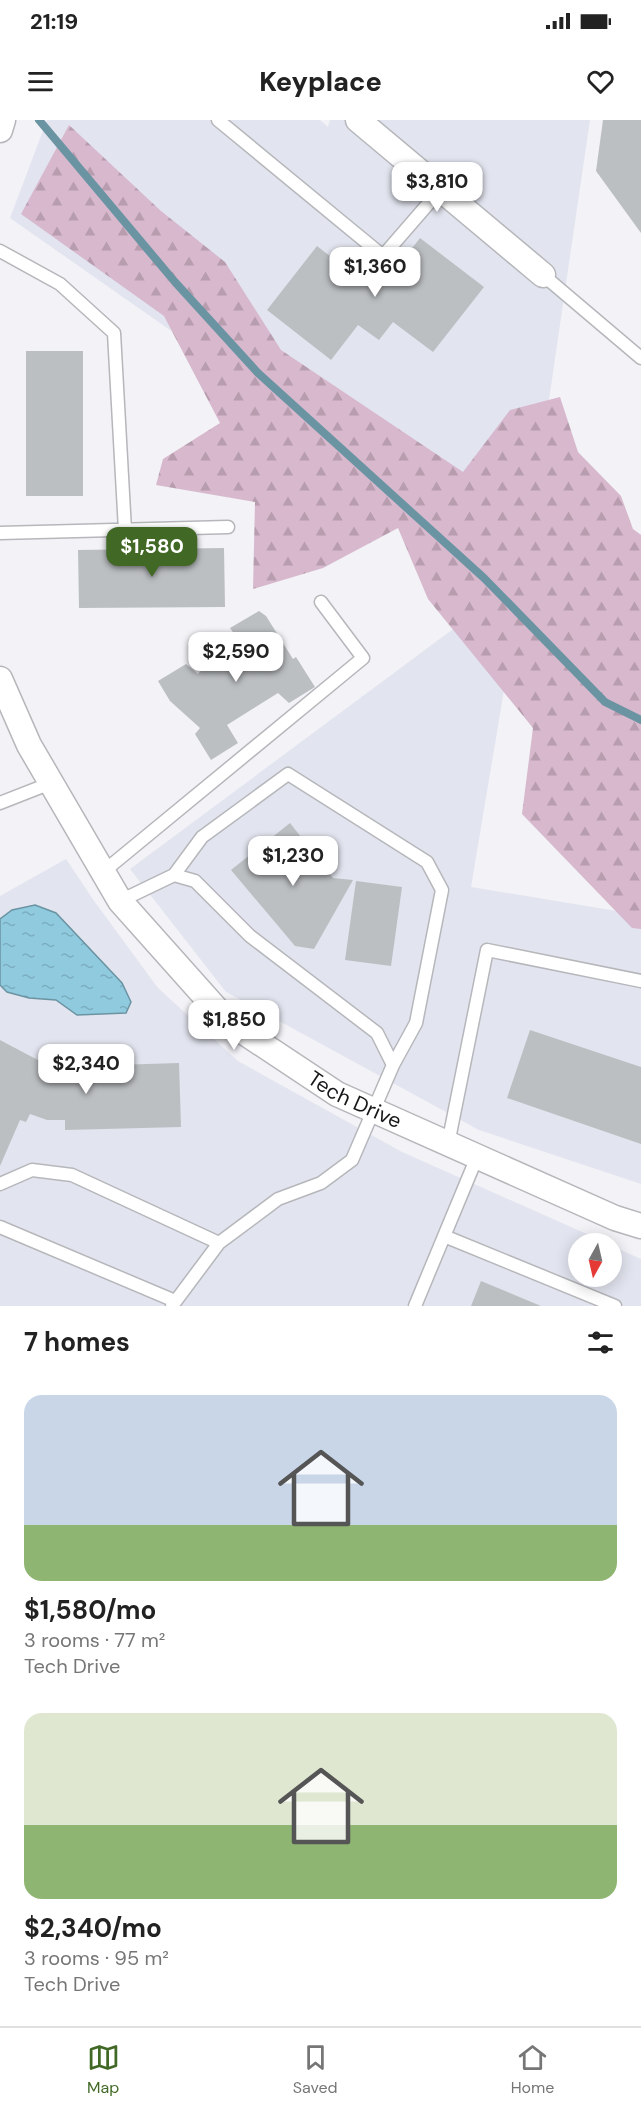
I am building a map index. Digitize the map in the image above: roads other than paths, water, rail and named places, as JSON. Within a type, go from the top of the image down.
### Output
[{"type":"street","points":[[0,130],[3,120]]},
{"type":"street","points":[[358,120],[543,275]]},
{"type":"street","name":"Tech Drive","points":[[0,679],[29,745],[120,901],[227,1021],[337,1094],[615,1218],[641,1226]]},
{"type":"lane","points":[[218,120],[382,256],[441,189]]},
{"type":"lane","points":[[0,251],[60,284],[114,333],[125,530]]},
{"type":"lane","points":[[543,275],[641,358]]},
{"type":"lane","points":[[0,532],[228,527]]},
{"type":"lane","points":[[103,872],[363,658],[321,602]]},
{"type":"lane","points":[[0,1227],[174,1304],[219,1243],[278,1199],[321,1183],[352,1160],[393,1065],[416,1023],[442,890],[427,862],[288,774],[202,837],[174,874],[120,901]]},
{"type":"lane","points":[[0,803],[51,783]]},
{"type":"lane","points":[[174,874],[195,881],[250,936],[377,1033],[393,1065]]},
{"type":"lane","points":[[448,1144],[487,950],[641,981]]},
{"type":"lane","points":[[415,1306],[477,1157]]},
{"type":"lane","points":[[0,1184],[32,1170],[72,1175],[219,1243]]},
{"type":"lane","points":[[444,1236],[615,1306]]},
{"type":"water","points":[[35,905],[56,913],[122,983],[131,1002],[126,1013],[77,1015],[56,1000],[29,998],[7,992],[0,985],[0,919],[12,910]]},
{"type":"waterway","points":[[39,120],[175,282],[258,373],[484,578],[605,702],[641,720]]}]
